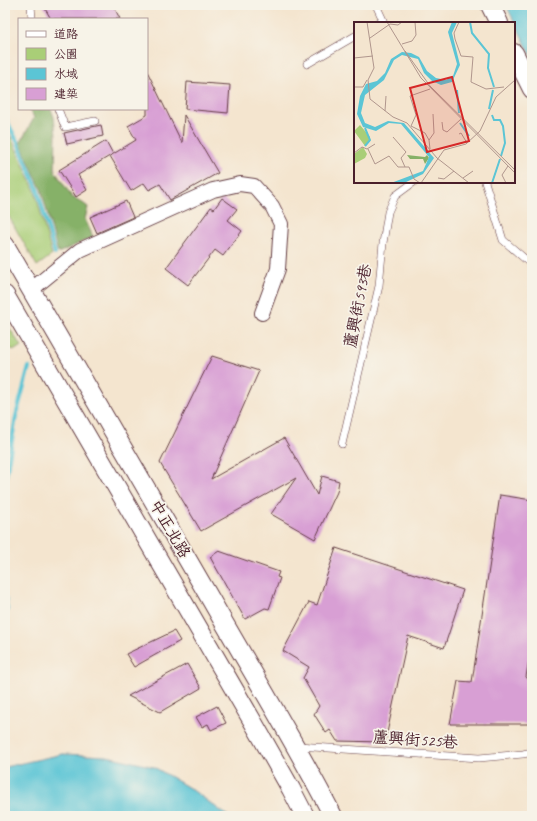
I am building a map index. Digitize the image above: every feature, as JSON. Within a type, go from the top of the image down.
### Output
[{"type":"street","points":[[490,5],[498,22]]},
{"type":"street","points":[[515,55],[532,89]]},
{"type":"street","points":[[31,290],[80,250],[213,190],[240,184],[254,186],[272,206],[281,224],[278,269],[262,313]]},
{"type":"street","name":"中正北路","points":[[5,245],[87,384],[295,746],[333,816]]},
{"type":"street","name":"中正北路","points":[[5,295],[253,722],[305,816]]},
{"type":"lane","points":[[31,5],[32,18]]},
{"type":"lane","points":[[376,5],[384,20],[380,22]]},
{"type":"lane","points":[[307,64],[354,37]]},
{"type":"lane","points":[[58,110],[65,127],[95,121]]},
{"type":"lane","name":"蘆興街593巷","points":[[342,444],[379,286],[383,243],[388,212],[395,196],[413,183]]},
{"type":"lane","points":[[485,183],[503,240],[532,266]]},
{"type":"lane","name":"蘆興街525巷","points":[[295,746],[479,758],[532,752]]},
{"type":"green space","points":[[30,110],[51,110],[54,117],[56,135],[55,171],[72,197],[88,207],[85,219],[93,237],[58,253],[41,189],[20,143],[34,118]]},
{"type":"green space","points":[[5,125],[35,191],[52,255],[37,266],[5,210]]},
{"type":"green space","points":[[5,321],[21,346],[15,350],[5,347]]},
{"type":"water","points":[[506,5],[532,5],[532,57],[515,22]]},
{"type":"water","points":[[63,754],[107,756],[154,767],[191,789],[228,816],[90,816],[84,814],[70,816],[5,816],[5,768]]},
{"type":"building","points":[[43,5],[113,5],[120,18],[50,18]]},
{"type":"building","points":[[148,73],[182,143],[184,115],[218,173],[170,200],[160,184],[149,190],[144,183],[131,191],[110,156],[136,140],[128,126],[147,115]]},
{"type":"building","points":[[187,82],[230,85],[228,113],[185,109]]},
{"type":"building","points":[[101,125],[103,136],[67,144],[64,133]]},
{"type":"building","points":[[106,141],[113,154],[78,175],[87,190],[76,197],[59,170]]},
{"type":"building","points":[[222,198],[237,209],[228,220],[242,231],[223,256],[215,250],[188,285],[166,268],[211,207],[214,209]]},
{"type":"building","points":[[126,201],[133,217],[97,233],[90,217]]},
{"type":"building","points":[[212,356],[259,371],[211,479],[284,438],[317,495],[322,476],[339,481],[337,492],[315,539],[271,514],[296,478],[201,531],[160,463]]},
{"type":"building","points":[[500,495],[532,500],[532,640],[526,677],[532,684],[532,724],[450,724],[458,681],[472,682]]},
{"type":"building","points":[[336,548],[463,590],[444,648],[408,636],[385,742],[337,741],[330,730],[326,733],[314,714],[319,706],[303,678],[309,667],[283,651],[309,602],[317,605]]},
{"type":"building","points":[[219,551],[279,572],[277,577],[280,578],[269,609],[265,608],[245,619],[210,557]]},
{"type":"building","points":[[174,631],[180,641],[134,667],[126,654]]},
{"type":"building","points":[[187,664],[201,688],[160,712],[128,696]]},
{"type":"building","points":[[217,706],[226,723],[211,730],[208,724],[202,727],[196,717]]},
{"type":"waterway","points":[[5,117],[37,188],[55,254]]},
{"type":"waterway","points":[[5,482],[16,416],[29,367]]},
{"type":"waterway","points":[[5,597],[7,610],[5,616]]}]
